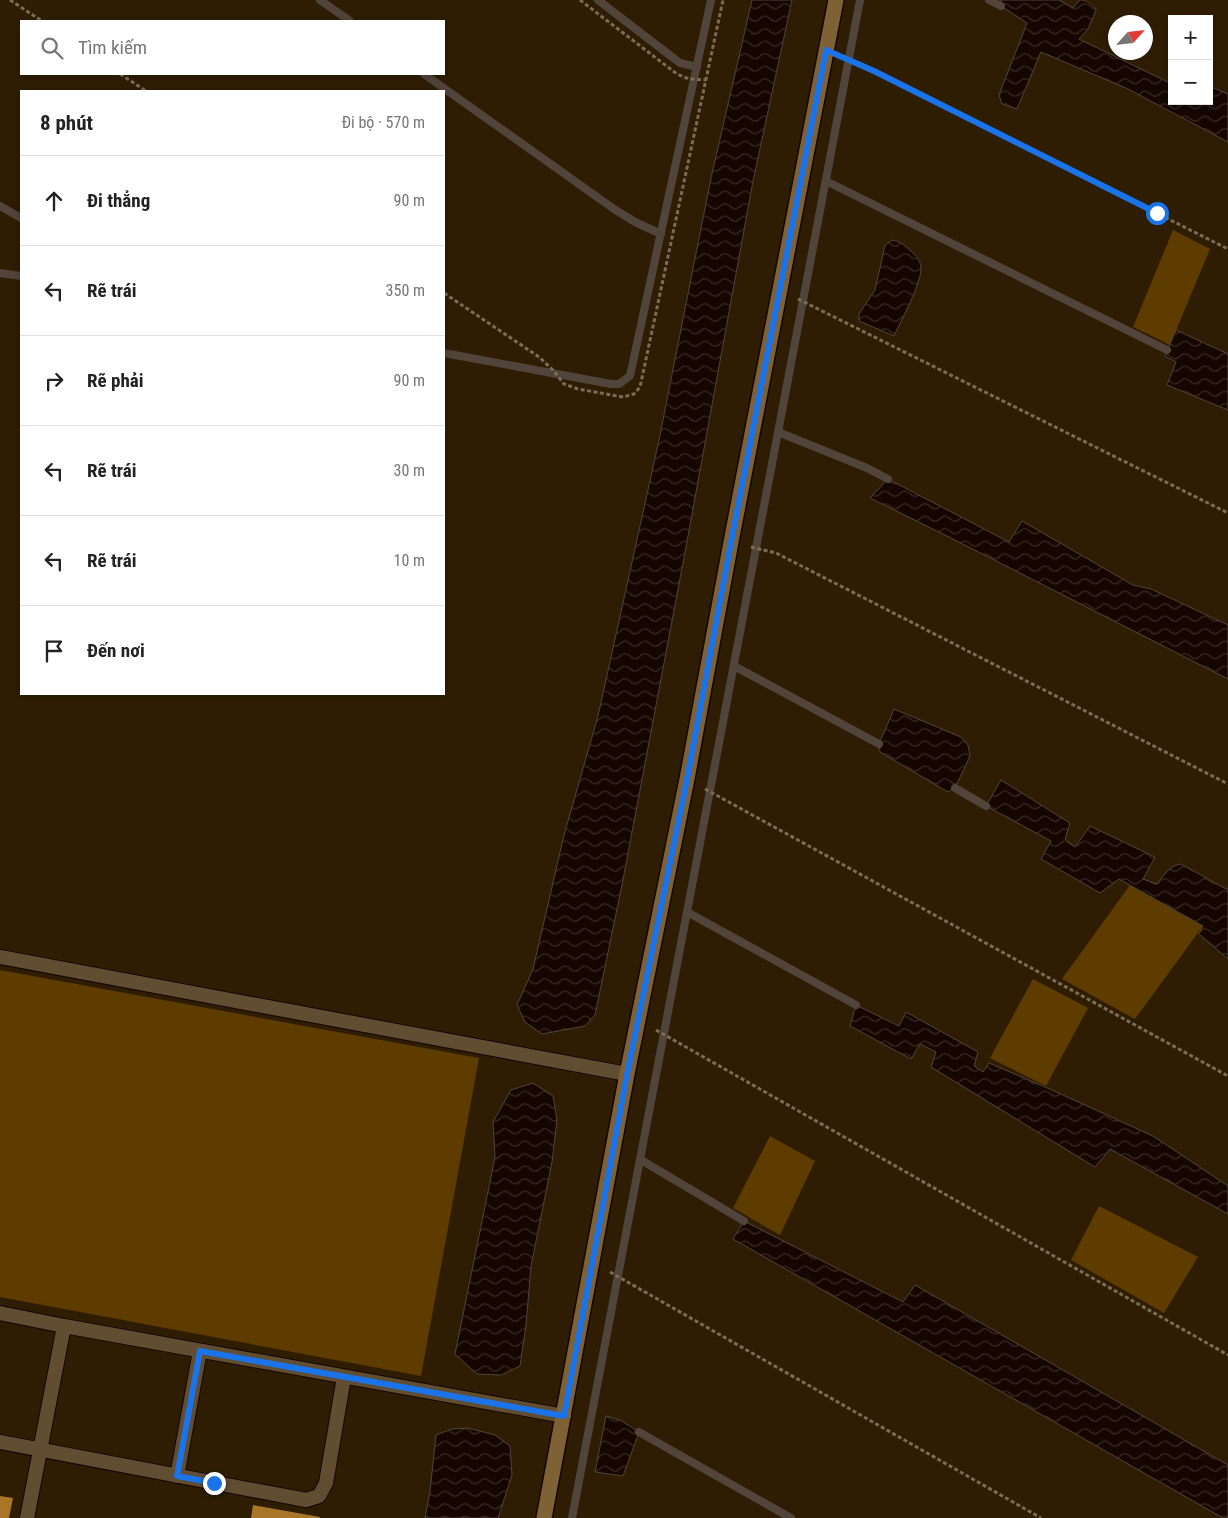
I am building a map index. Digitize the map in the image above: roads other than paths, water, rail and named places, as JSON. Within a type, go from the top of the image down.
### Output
[{"type":"street","points":[[544,1518],[627,1074],[687,779],[836,0]]},
{"type":"lane","points":[[0,958],[627,1074]]},
{"type":"lane","points":[[0,1313],[564,1416]]},
{"type":"lane","points":[[27,1518],[64,1326]]},
{"type":"lane","points":[[177,1476],[200,1351]]},
{"type":"lane","points":[[0,1442],[306,1500],[319,1496],[326,1484],[344,1377]]},
{"type":"water","points":[[752,0],[792,0],[753,181],[622,885],[595,1015],[585,1026],[542,1034],[525,1022],[517,1005],[533,969],[564,835],[598,716],[659,440],[711,178]]},
{"type":"water","points":[[1001,0],[1059,0],[1073,8],[1080,0],[1090,3],[1096,10],[1088,29],[1079,39],[1108,53],[1108,60],[1122,60],[1168,82],[1168,105],[1213,105],[1213,88],[1228,94],[1228,142],[1128,89],[1041,52],[1017,109],[1002,104],[999,95],[1027,23],[1001,6]]},
{"type":"water","points":[[892,240],[911,251],[919,260],[921,267],[915,292],[894,336],[859,321],[859,314],[875,290],[885,245]]},
{"type":"water","points":[[1176,330],[1228,354],[1228,410],[1167,385],[1176,362],[1165,356]]},
{"type":"water","points":[[888,479],[1009,542],[1022,521],[1133,585],[1151,589],[1228,625],[1228,679],[870,498]]},
{"type":"water","points":[[894,709],[961,737],[968,745],[970,756],[955,788],[948,792],[880,752],[879,744]]},
{"type":"water","points":[[1001,780],[1070,823],[1065,839],[1075,847],[1090,826],[1155,857],[1143,879],[1157,884],[1170,869],[1181,864],[1228,890],[1228,959],[1199,934],[1203,926],[1119,879],[1100,893],[1041,859],[1051,841],[986,806]]},
{"type":"water","points":[[856,1005],[899,1026],[906,1012],[978,1052],[974,1066],[983,1072],[989,1063],[1153,1136],[1228,1186],[1228,1214],[1110,1149],[1095,1167],[931,1067],[936,1052],[920,1044],[911,1059],[850,1026]]},
{"type":"water","points":[[533,1083],[553,1096],[557,1120],[552,1162],[531,1266],[520,1366],[501,1375],[477,1374],[455,1354],[495,1157],[493,1122],[511,1090]]},
{"type":"water","points":[[744,1221],[903,1302],[915,1285],[1228,1465],[1228,1518],[1223,1518],[733,1239]]},
{"type":"water","points":[[606,1416],[620,1420],[639,1432],[623,1476],[595,1472]]},
{"type":"water","points":[[468,1428],[495,1435],[510,1446],[512,1475],[498,1518],[425,1518],[436,1435],[452,1429]]},
{"type":"waterway","points":[[320,0],[349,20]]},
{"type":"waterway","points":[[598,0],[680,63],[697,67]]},
{"type":"waterway","points":[[445,353],[611,384],[619,384],[630,376],[711,0]]},
{"type":"waterway","points":[[572,1518],[860,0]]},
{"type":"waterway","points":[[989,0],[1001,6]]},
{"type":"waterway","points":[[425,75],[614,209],[635,222],[661,234]]},
{"type":"waterway","points":[[826,181],[1167,350]]},
{"type":"waterway","points":[[0,206],[20,217]]},
{"type":"waterway","points":[[0,273],[20,276]]},
{"type":"waterway","points":[[778,432],[867,468],[888,479]]},
{"type":"waterway","points":[[734,666],[879,744]]},
{"type":"waterway","points":[[955,788],[986,806]]},
{"type":"waterway","points":[[687,912],[856,1005]]},
{"type":"waterway","points":[[641,1160],[744,1221]]},
{"type":"waterway","points":[[639,1432],[791,1518]]}]
